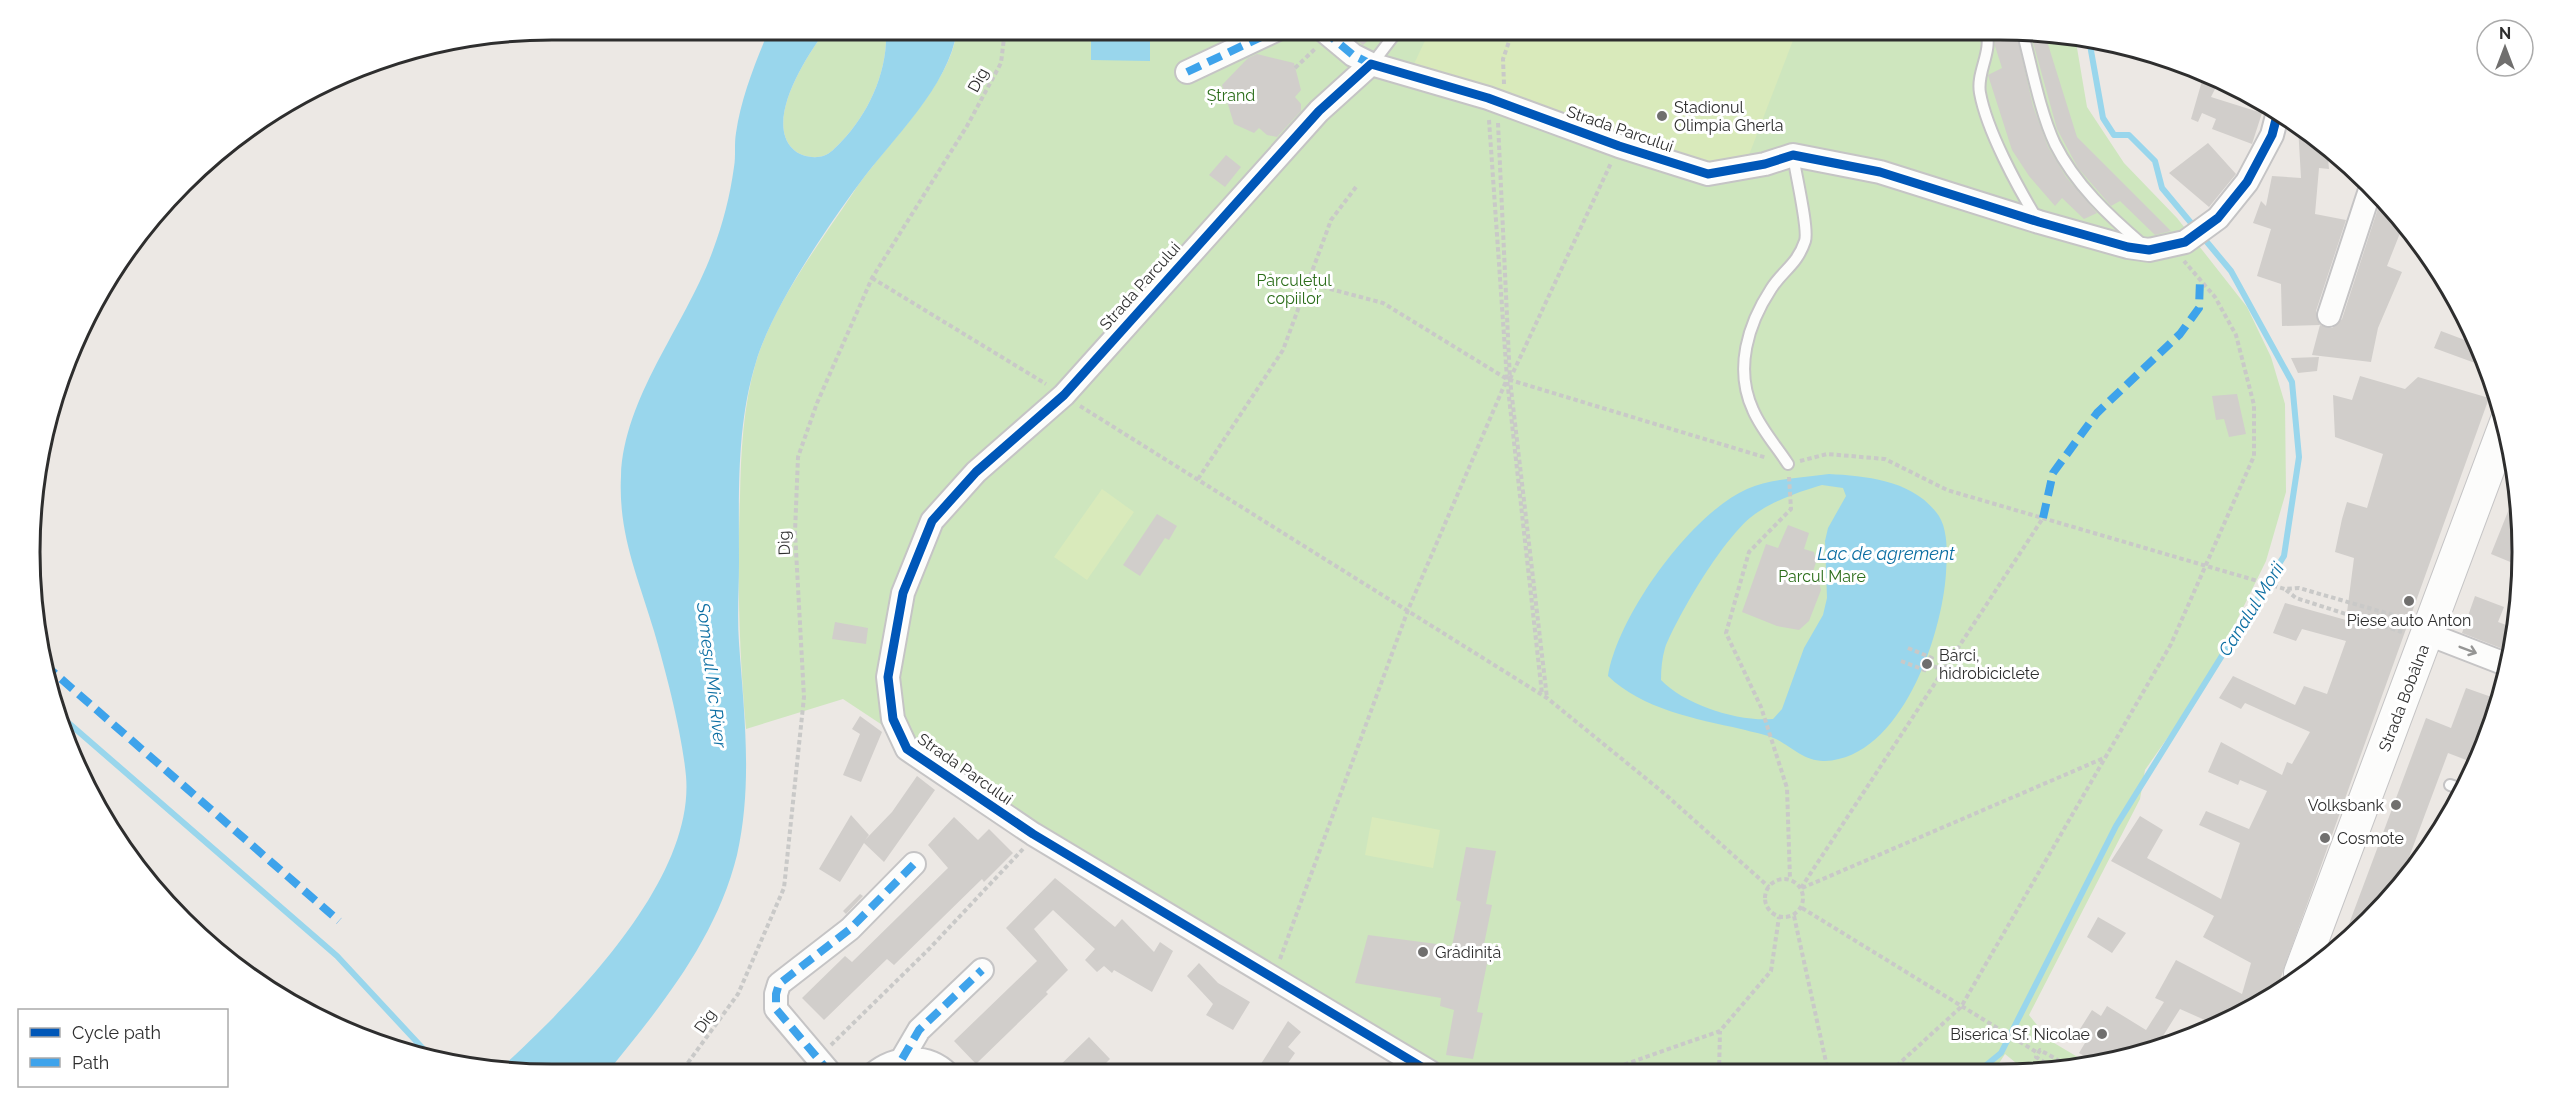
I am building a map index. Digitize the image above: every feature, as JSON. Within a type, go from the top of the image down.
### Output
[{"type":"main road","name":"Strada Bobâlna","points":[[2303,965],[2500,439]]},
{"type":"street","points":[[1187,72],[1255,40]]},
{"type":"street","points":[[1329,40],[1371,64]]},
{"type":"street","name":"Strada Parcului","points":[[1417,1064],[1035,836],[907,749],[893,719],[888,677],[903,593],[932,521],[976,472],[1064,395],[1319,111],[1371,64],[1492,100],[1619,146],[1708,174],[1765,164],[1793,155],[1880,172],[2038,222],[2128,247],[2168,247]]},
{"type":"street","points":[[2168,247],[2218,218],[2247,182],[2272,135],[2276,121]]},
{"type":"street","points":[[2329,315],[2368,196]]},
{"type":"street","points":[[2428,633],[2501,662]]},
{"type":"street","points":[[822,1064],[776,1009],[779,984],[850,929],[914,864]]},
{"type":"street","points":[[902,1059],[919,1030],[982,970]]},
{"type":"street","points":[[892,1064],[902,1059],[926,1059],[933,1064]]},
{"type":"lane","points":[[1371,64],[1390,40]]},
{"type":"lane","points":[[1989,40],[1979,91],[1992,128],[2021,193],[2038,222]]},
{"type":"lane","points":[[2025,41],[2055,142],[2064,159],[2101,206],[2168,247]]},
{"type":"lane","points":[[1788,464],[1753,410],[1744,381],[1746,344],[1757,311],[1776,281],[1794,265],[1806,238],[1793,155]]},
{"type":"lane","points":[[2450,785],[2456,787]]},
{"type":"path","points":[[1295,68],[1320,40]]},
{"type":"path","points":[[1510,40],[1503,59],[1505,81],[1492,100],[1508,380],[1542,694]]},
{"type":"path","points":[[1492,100],[1508,380],[1547,698]]},
{"type":"path","points":[[1272,976],[1408,610],[1508,380],[1619,146]]},
{"type":"path","points":[[1198,479],[1283,350],[1331,220],[1356,187]]},
{"type":"path","points":[[1899,1064],[1961,1007],[2171,644],[2254,456],[2254,405],[2236,335],[2215,297],[2168,247]]},
{"type":"path","points":[[873,278],[1542,694],[1665,794],[1769,887]]},
{"type":"path","points":[[1308,283],[1383,303],[1508,380],[1788,464],[1827,454],[1885,459],[1947,490],[2285,589],[2299,588],[2428,633]]},
{"type":"path","points":[[1788,464],[1791,509],[1749,552],[1726,633],[1761,707],[1786,788],[1790,879]]},
{"type":"path","points":[[1801,888],[2043,518]]},
{"type":"path","points":[[2285,589],[2295,598],[2428,633]]},
{"type":"path","points":[[1901,661],[1927,671],[1932,658],[1908,648]]},
{"type":"path","points":[[1930,665],[1944,670]]},
{"type":"path","points":[[1801,888],[2106,757]]},
{"type":"path","points":[[826,1064],[1035,836]]},
{"type":"path","points":[[1790,879],[1801,888],[1804,898],[1802,908],[1794,916],[1779,917],[1771,912],[1766,904],[1765,895],[1769,887],[1778,880],[1790,879]]},
{"type":"path","points":[[1802,908],[2038,1053]]},
{"type":"path","points":[[1794,916],[1826,1064]]},
{"type":"path","points":[[1626,1064],[1720,1031],[1771,971],[1779,917]]},
{"type":"path","points":[[1719,1064],[1720,1031]]},
{"type":"path","points":[[2038,1053],[2040,1050],[2059,1061]]},
{"type":"path","points":[[2038,1053],[2036,1057],[2044,1062]]},
{"type":"green space","points":[[819,40],[886,40],[880,76],[868,105],[841,142],[830,152],[819,157],[803,155],[793,149],[785,137],[783,122],[792,88]]},
{"type":"green space","name":"Parcul Mare","points":[[955,40],[2000,40],[2077,46],[2087,107],[2124,163],[2177,218],[2247,307],[2271,357],[2285,404],[2286,492],[2266,561],[2207,681],[2145,770],[2140,799],[2029,1015],[2049,1040],[2079,1058],[2017,1064],[2005,1054],[1999,1064],[1428,1064],[1062,844],[843,699],[746,729],[739,613],[739,526],[744,429],[748,395],[756,362],[774,318],[812,253],[866,175],[929,94],[952,51]]},
{"type":"green space","name":"Stadionul Olimpia Gherla","points":[[1425,40],[1793,40],[1744,168],[1722,173],[1414,64]]},
{"type":"green space","points":[[1102,489],[1134,512],[1087,580],[1054,557]]},
{"type":"green space","points":[[1372,817],[1440,830],[1433,868],[1365,855]]},
{"type":"water","name":"Someşul Mic River","points":[[765,40],[819,40],[792,88],[783,122],[785,137],[793,149],[803,155],[819,157],[826,155],[837,146],[851,131],[868,105],[880,76],[886,40],[955,40],[943,72],[931,92],[859,184],[801,270],[774,318],[756,362],[745,411],[739,487],[738,623],[745,722],[745,802],[737,855],[728,886],[715,916],[700,945],[665,999],[614,1064],[507,1062],[562,1009],[624,936],[650,897],[671,856],[684,816],[686,776],[681,741],[664,665],[630,555],[623,517],[621,476],[625,446],[644,389],[688,306],[717,240],[735,163],[735,137],[738,120]]},
{"type":"water","points":[[1091,40],[1150,40],[1150,61],[1091,60]]},
{"type":"water","name":"Lac de agrement","points":[[1829,474],[1873,478],[1901,486],[1926,501],[1940,518],[1945,533],[1947,558],[1943,599],[1926,659],[1912,690],[1896,717],[1875,739],[1852,755],[1818,761],[1776,739],[1688,717],[1653,705],[1637,697],[1608,676],[1626,625],[1642,597],[1660,569],[1703,520],[1725,502],[1756,485],[1777,480]],"holes":[[[1822,485],[1843,488],[1846,496],[1828,528],[1825,541],[1827,598],[1823,615],[1804,648],[1782,709],[1773,719],[1744,718],[1713,710],[1684,697],[1661,680],[1665,648],[1681,615],[1717,556],[1743,524],[1762,509],[1796,493]]]},
{"type":"building","points":[[1357,40],[1369,40],[1363,45]]},
{"type":"building","points":[[1995,40],[2018,41],[2033,106],[2048,147],[2066,177],[2097,213],[2084,219],[2062,198],[2055,206],[2029,176],[2012,150],[1988,75],[2002,68]]},
{"type":"building","points":[[2033,42],[2048,43],[2077,137],[2171,231],[2155,235],[2120,201],[2111,206],[2078,168],[2057,129]]},
{"type":"building","points":[[1257,54],[1294,63],[1301,90],[1295,97],[1301,104],[1301,111],[1277,137],[1267,135],[1259,128],[1254,133],[1234,124],[1222,85],[1248,58]]},
{"type":"building","points":[[2202,82],[2216,88],[2211,97],[2262,113],[2252,144],[2212,129],[2216,119],[2202,113],[2198,122],[2191,119]]},
{"type":"building","points":[[2299,137],[2328,160],[2329,169],[2319,168],[2315,214],[2346,220],[2316,311],[2320,325],[2282,326],[2281,284],[2257,276],[2271,229],[2253,223],[2261,201],[2266,206],[2272,176],[2301,178]]},
{"type":"building","points":[[2208,143],[2236,174],[2209,207],[2169,173]]},
{"type":"building","points":[[1226,155],[1241,167],[1225,187],[1209,175]]},
{"type":"building","points":[[2378,207],[2400,233],[2387,266],[2402,272],[2378,328],[2371,362],[2312,355],[2320,325],[2332,328],[2342,319]]},
{"type":"building","points":[[2441,331],[2467,341],[2476,363],[2434,348]]},
{"type":"building","points":[[2319,357],[2317,371],[2298,373],[2291,358]]},
{"type":"building","points":[[2360,376],[2405,389],[2418,377],[2489,399],[2279,982],[2207,1021],[2180,1009],[2162,1038],[2086,1057],[2079,1053],[2085,1043],[2075,1037],[2092,1010],[2101,1016],[2107,1006],[2146,1030],[2164,1002],[2155,998],[2176,960],[2242,994],[2251,963],[2203,937],[2214,916],[2111,861],[2140,816],[2163,830],[2147,858],[2221,899],[2240,843],[2199,825],[2206,811],[2249,829],[2267,791],[2240,780],[2238,785],[2208,772],[2221,742],[2282,775],[2287,762],[2292,764],[2310,732],[2245,703],[2241,709],[2219,698],[2233,676],[2295,705],[2304,686],[2327,694],[2346,641],[2302,629],[2296,641],[2273,633],[2285,603],[2346,620],[2354,558],[2335,552],[2342,519],[2347,502],[2367,508],[2383,454],[2335,437],[2333,395],[2352,400]]},
{"type":"building","points":[[2237,394],[2246,434],[2229,437],[2224,419],[2216,420],[2212,396]]},
{"type":"building","points":[[2510,507],[2512,563],[2491,554]]},
{"type":"building","points":[[1157,514],[1177,526],[1169,540],[1165,538],[1140,576],[1123,565]]},
{"type":"building","points":[[1788,525],[1809,533],[1804,549],[1814,552],[1816,562],[1811,578],[1819,582],[1821,590],[1809,621],[1799,630],[1777,626],[1742,612],[1766,544],[1778,548]]},
{"type":"building","points":[[2475,596],[2504,607],[2498,622],[2507,625],[2503,649],[2462,633]]},
{"type":"building","points":[[835,622],[868,628],[866,644],[832,639]]},
{"type":"building","points":[[2466,688],[2491,697],[2468,761],[2448,753],[2409,861],[2363,915],[2347,929],[2426,718],[2451,728]]},
{"type":"building","points":[[860,716],[882,732],[861,782],[843,775],[860,734],[852,729]]},
{"type":"building","points":[[917,776],[935,790],[884,862],[864,843],[840,882],[819,869],[851,815],[869,835],[865,840],[892,812]]},
{"type":"building","points":[[954,817],[978,840],[989,829],[1013,853],[984,882],[982,879],[894,965],[887,959],[824,1020],[802,998],[845,956],[852,962],[948,868],[928,845]]},
{"type":"building","name":"Grădiniță","points":[[1466,847],[1496,851],[1486,904],[1492,905],[1481,959],[1488,959],[1477,1012],[1483,1013],[1473,1059],[1446,1055],[1454,1010],[1440,1006],[1441,998],[1355,983],[1368,935],[1452,946],[1461,902],[1456,900]]},
{"type":"building","points":[[1055,878],[1115,927],[1122,919],[1154,952],[1160,942],[1173,951],[1152,992],[1114,970],[1112,973],[1104,966],[1097,972],[1085,960],[1095,949],[1053,910],[1034,929],[1068,970],[1046,992],[1048,994],[976,1064],[954,1041],[1037,961],[1006,928]]},
{"type":"building","points":[[860,894],[863,896],[846,914],[843,911]]},
{"type":"building","points":[[2098,917],[2126,933],[2112,953],[2087,937]]},
{"type":"building","points":[[1199,963],[1218,983],[1250,1002],[1233,1030],[1206,1015],[1213,1004],[1187,976]]},
{"type":"building","points":[[1288,1021],[1301,1032],[1288,1047],[1295,1053],[1287,1064],[1261,1064]]},
{"type":"building","points":[[1089,1037],[1110,1059],[1105,1064],[1061,1064]]},
{"type":"waterway","name":"Canalul Morii","points":[[1988,1064],[2001,1053],[2116,826],[2284,556],[2299,457],[2292,382],[2231,271],[2162,188],[2155,161],[2129,135],[2114,135],[2103,118],[2091,49]]},
{"type":"waterway","points":[[71,725],[337,956],[422,1047]]},
{"type":"marked path","points":[[1187,72],[1255,40]]},
{"type":"marked path","points":[[1335,40],[1353,55],[1371,64]]},
{"type":"marked path","points":[[2043,518],[2053,473],[2097,413],[2180,334],[2199,308],[2200,280]]},
{"type":"marked path","points":[[55,674],[339,921]]},
{"type":"marked path","points":[[823,1064],[776,1009],[779,984],[850,929],[914,864]]},
{"type":"marked path","points":[[902,1059],[919,1030],[982,970]]},
{"type":"cycle path","points":[[1417,1064],[1033,834],[907,749],[893,719],[888,677],[903,593],[932,521],[976,472],[1064,395],[1319,111],[1371,64],[1488,98],[1619,146],[1708,174],[1765,164],[1793,155],[1880,172],[2039,222],[2128,247],[2149,250],[2185,242],[2218,218],[2247,182],[2272,135],[2276,121]]},
{"type":"place","name":"Stadionul Olimpia Gherla","points":[[1662,116]]},
{"type":"place","name":"Piese auto Anton","points":[[2409,601]]},
{"type":"place","name":"Bărci, hidrobiciclete","points":[[1927,664]]},
{"type":"place","name":"Volksbank","points":[[2396,805]]},
{"type":"place","name":"Cosmote","points":[[2325,838]]},
{"type":"place","name":"Grădiniță","points":[[1423,952]]},
{"type":"place","name":"Biserica Sf. Nicolae","points":[[2102,1034]]},
{"type":"park label","name":"Ștrand","points":[[1231,95]]},
{"type":"park label","name":"Părculețul copiilor","points":[[1294,289]]}]
